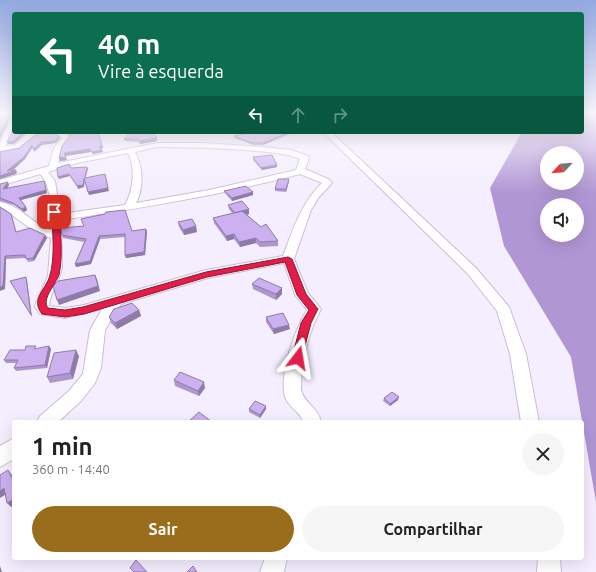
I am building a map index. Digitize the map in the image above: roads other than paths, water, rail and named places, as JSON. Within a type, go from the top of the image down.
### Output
[{"type":"street","points":[[1,150],[7,140]]},
{"type":"street","points":[[1,150],[17,147],[26,140]]},
{"type":"street","points":[[53,168],[58,148],[65,140]]},
{"type":"street","points":[[157,145],[164,140]]},
{"type":"street","points":[[335,140],[472,271],[504,310],[518,354],[530,420]]},
{"type":"street","points":[[0,183],[76,161],[157,145],[204,145],[291,152],[305,158],[300,168],[301,171]]},
{"type":"street","points":[[128,208],[136,194],[136,160],[131,151]]},
{"type":"street","points":[[55,218],[128,208],[271,179],[301,171],[326,180],[327,183],[314,195],[306,210],[288,259],[302,295],[314,309],[306,323],[295,370],[293,387],[294,397],[297,403],[309,412],[311,420]]},
{"type":"street","points":[[42,172],[50,181],[55,202],[56,236],[54,275],[42,300],[42,307],[45,312],[54,314],[84,310],[206,274],[288,259]]},
{"type":"street","points":[[0,205],[7,206],[38,230],[56,236]]},
{"type":"street","points":[[48,420],[73,397],[90,377],[96,336],[100,321],[116,301]]},
{"type":"street","points":[[84,310],[100,321]]},
{"type":"street","points":[[0,458],[12,449]]},
{"type":"street","points":[[272,572],[275,560]]},
{"type":"street","points":[[549,560],[549,572]]}]
